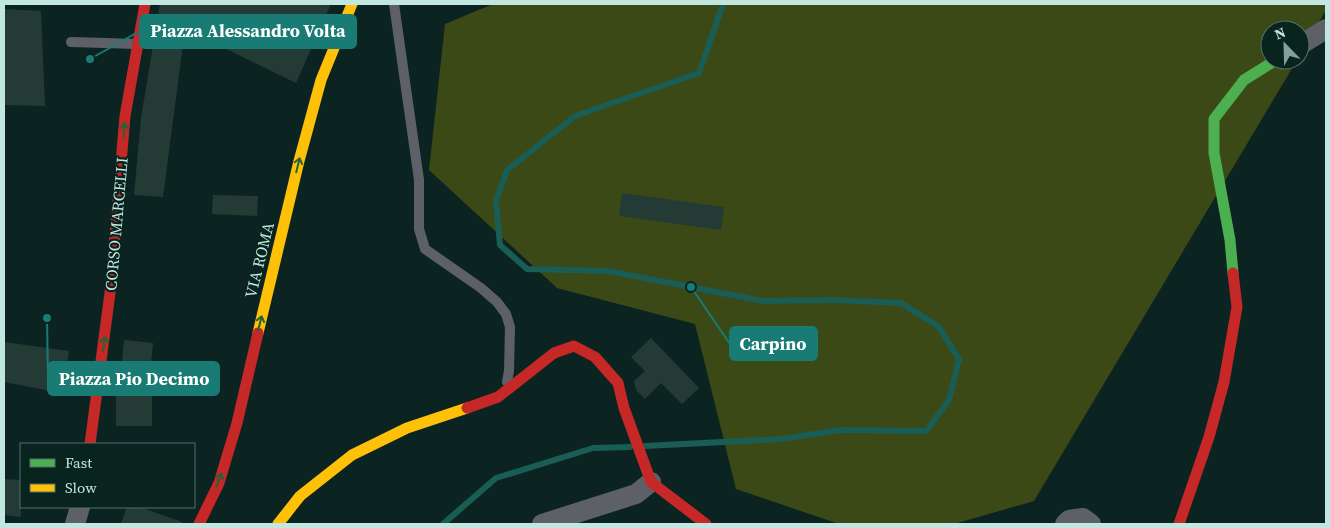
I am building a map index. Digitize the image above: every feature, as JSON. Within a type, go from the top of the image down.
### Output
[{"type":"street","name":"CORSO MARCELLI","points":[[90,443],[110,293],[125,116],[145,4]]},
{"type":"street","name":"VIA ROMA","points":[[199,524],[219,483],[237,423],[299,161],[321,80],[352,4]]},
{"type":"street","points":[[1310,39],[1326,29]]},
{"type":"street","points":[[1179,524],[1209,437],[1221,392],[1237,307],[1230,240],[1214,153],[1214,119],[1244,80],[1260,70]]},
{"type":"street","points":[[278,524],[300,496],[352,455],[407,428],[498,397],[554,353],[574,346],[595,356],[618,383],[624,408],[649,477],[706,524]]},
{"type":"street","points":[[542,524],[636,494],[649,477]]},
{"type":"street","points":[[76,524],[80,508]]},
{"type":"street","points":[[1064,524],[1069,520],[1083,518],[1091,524]]},
{"type":"lane","points":[[394,4],[419,180],[418,230],[425,249],[481,288],[497,302],[506,314],[510,327],[509,372],[505,391]]},
{"type":"lane","points":[[71,42],[139,44]]},
{"type":"green space","points":[[493,4],[1326,4],[1326,10],[1310,37],[1310,20],[1260,20],[1260,70],[1291,70],[1034,501],[954,524],[839,524],[736,489],[695,324],[557,288],[429,170],[445,24]]},
{"type":"building","points":[[160,4],[331,4],[296,83],[185,29],[163,197],[134,195],[141,118]]},
{"type":"building","points":[[4,9],[41,11],[45,106],[4,105]]},
{"type":"building","points":[[622,193],[724,207],[721,230],[619,216]]},
{"type":"building","points":[[213,195],[258,196],[257,216],[212,214]]},
{"type":"building","points":[[651,338],[699,388],[682,404],[661,383],[645,399],[636,390],[634,381],[645,371],[631,357]]},
{"type":"building","points":[[124,340],[153,343],[150,372],[174,373],[173,396],[152,396],[152,426],[116,426],[116,372],[121,372]]},
{"type":"building","points":[[4,342],[69,351],[62,393],[4,382]]},
{"type":"building","points":[[4,479],[20,480],[21,517],[4,515]]},
{"type":"building","points":[[127,508],[143,508],[182,522],[182,524],[121,524]]},
{"type":"waterway","points":[[645,446],[781,439],[841,430],[926,431],[949,400],[959,359],[938,326],[901,303],[835,300],[763,301],[608,271],[527,269],[500,245],[496,201],[507,170],[575,116],[699,73],[723,4]]},
{"type":"waterway","points":[[443,524],[496,478],[593,448],[630,447]]},
{"type":"traffic: fast","points":[[1233,273],[1230,240],[1214,153],[1214,119],[1244,80],[1260,70]]},
{"type":"traffic: slow","points":[[258,333],[299,161],[321,80],[352,4]]},
{"type":"traffic: slow","points":[[278,524],[300,496],[352,455],[407,428],[467,408]]},
{"type":"traffic: jam","points":[[90,443],[110,293],[125,116],[145,4]]},
{"type":"traffic: jam","points":[[1179,524],[1209,437],[1224,382],[1237,307],[1233,273]]},
{"type":"traffic: jam","points":[[199,524],[219,483],[237,423],[258,333]]},
{"type":"traffic: jam","points":[[467,408],[498,397],[554,353],[574,346],[595,357],[618,383],[624,408],[651,482],[706,524]]},
{"type":"place","name":"Piazza Alessandro Volta","points":[[90,59]]},
{"type":"place","name":"Carpino","points":[[691,287]]},
{"type":"place","name":"Piazza Pio Decimo","points":[[47,318]]}]
